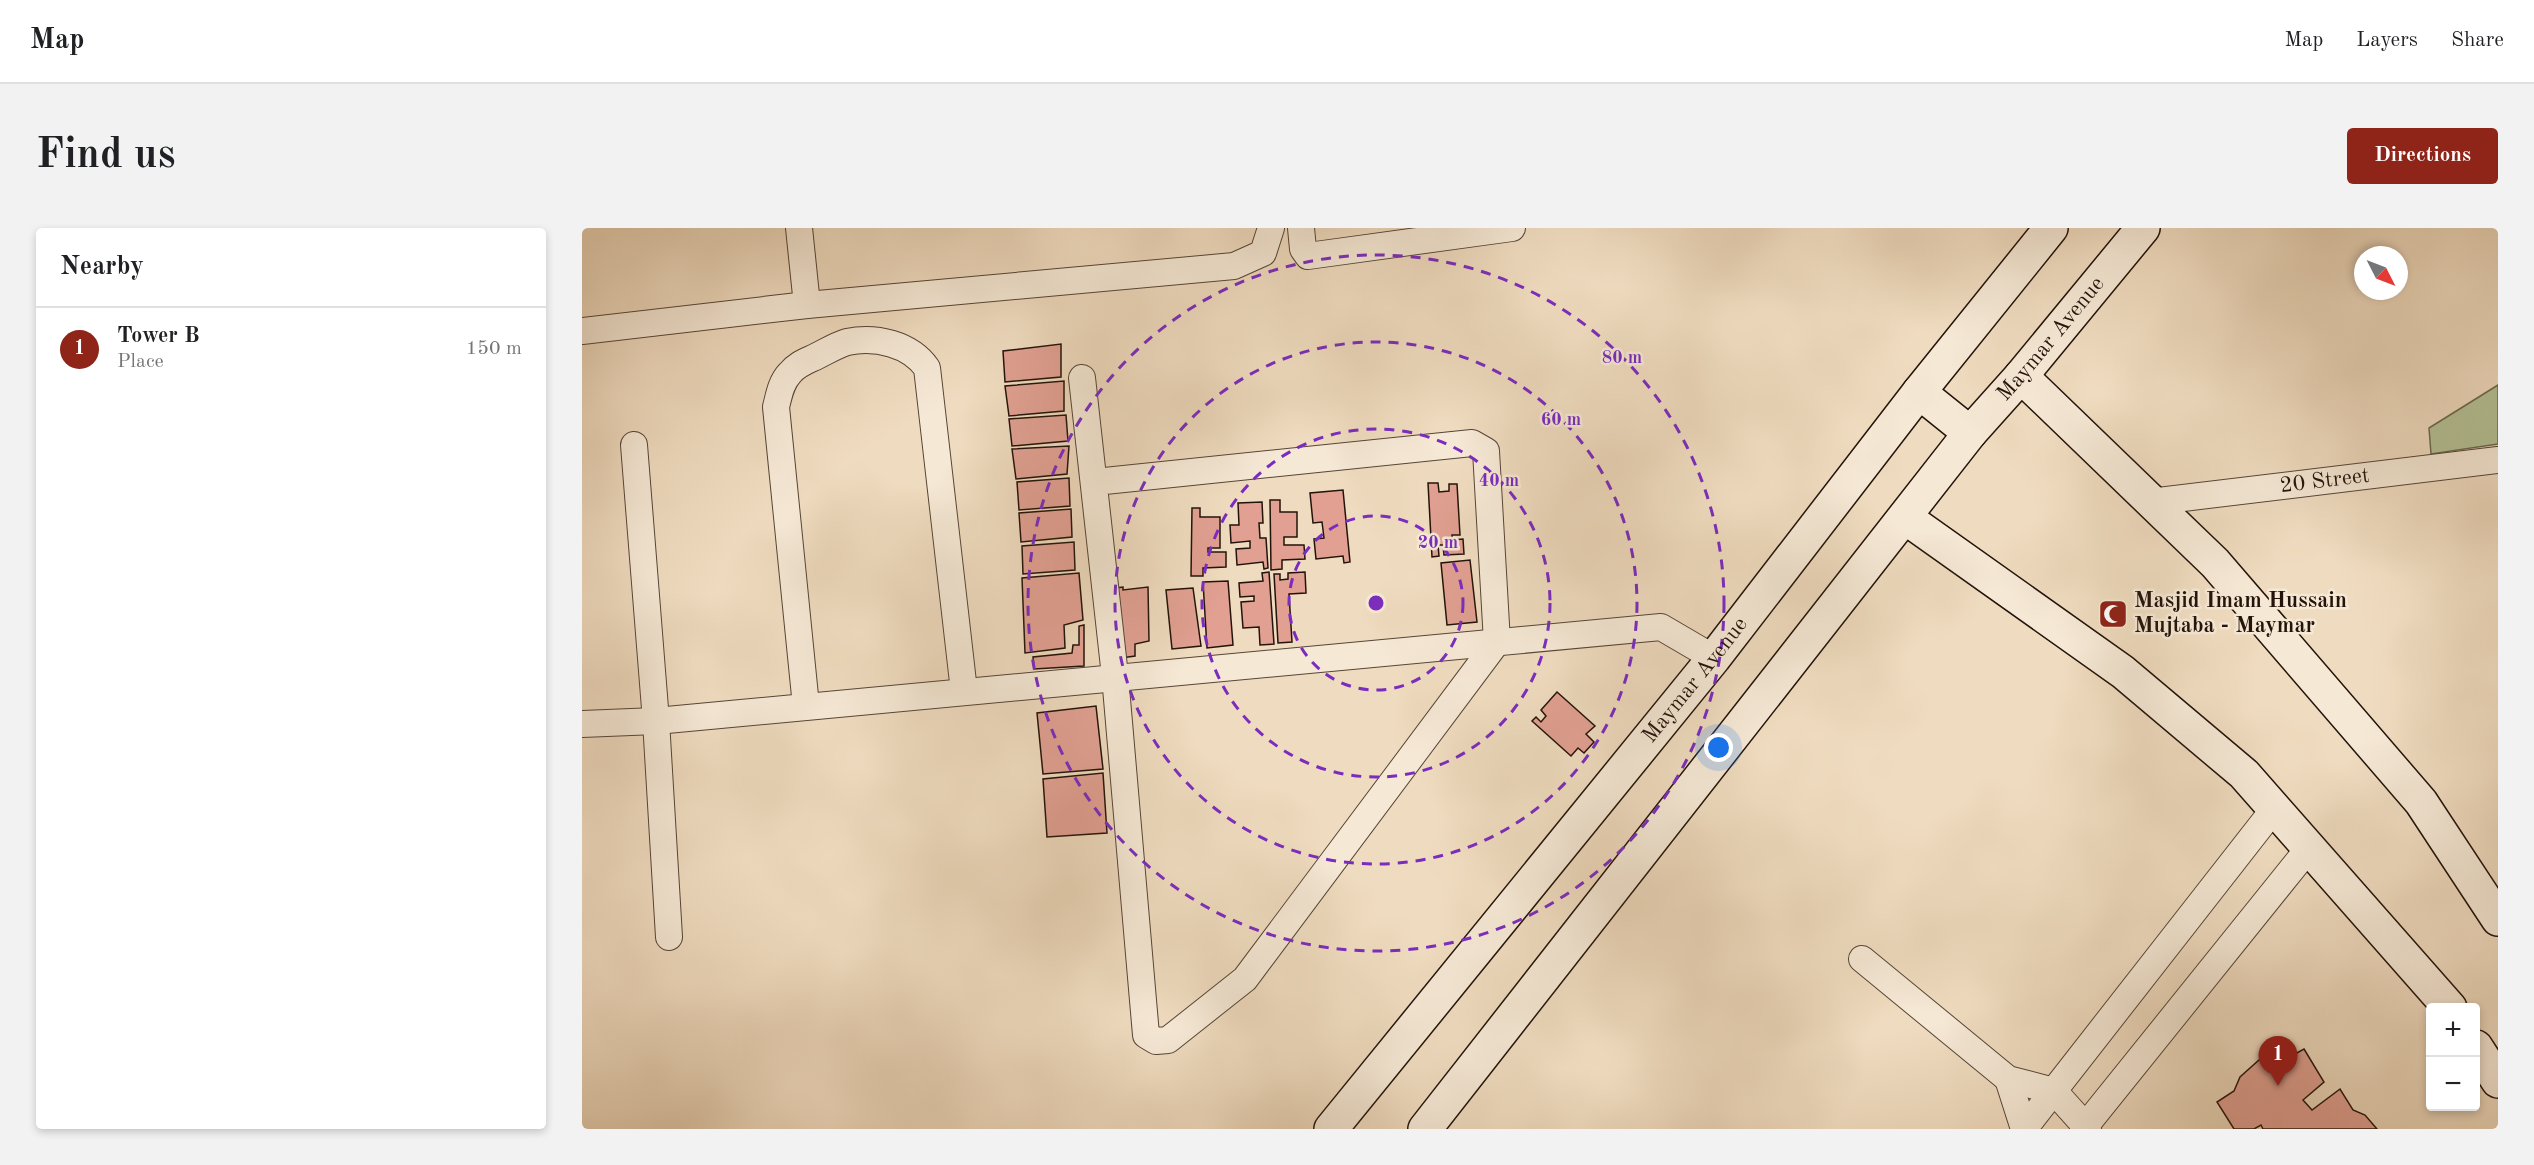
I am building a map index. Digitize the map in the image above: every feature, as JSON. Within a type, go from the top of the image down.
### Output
[{"type":"main road","name":"Maymar Avenue","points":[[1331,1129],[1713,658],[1919,393],[2051,228]]},
{"type":"main road","name":"Maymar Avenue","points":[[1425,1129],[1970,433],[2021,376],[2143,228]]},
{"type":"main road","points":[[2021,376],[2215,563],[2421,802],[2498,919]]},
{"type":"main road","points":[[1919,393],[1970,433]]},
{"type":"main road","points":[[1905,518],[2123,672],[2244,774],[2446,1003]]},
{"type":"main road","points":[[2480,1055],[2498,1082]]},
{"type":"street","points":[[799,228],[807,305]]},
{"type":"street","points":[[582,331],[807,305],[1234,266],[1263,253],[1271,228]]},
{"type":"street","points":[[1301,228],[1303,249],[1308,256],[1469,231],[1512,228]]},
{"type":"street","points":[[806,706],[776,407],[781,387],[788,374],[797,365],[846,342],[870,340],[896,344],[911,351],[927,368],[964,691]]},
{"type":"street","points":[[1082,378],[1115,676],[1146,1035],[1156,1041],[1168,1040],[1245,979],[1497,642],[1486,450],[1472,443],[1095,482]]},
{"type":"street","points":[[634,445],[656,721],[669,937]]},
{"type":"street","name":"20 Street","points":[[2150,502],[2498,460]]},
{"type":"street","points":[[582,724],[656,721],[1115,676],[1661,627],[1713,658]]},
{"type":"street","points":[[2024,1129],[2274,809]]},
{"type":"street","points":[[1862,959],[2008,1079],[2054,1091],[2086,1128],[2309,848]]},
{"type":"street","points":[[2008,1079],[2024,1129]]},
{"type":"green space","points":[[2498,385],[2498,444],[2431,454],[2429,428]]},
{"type":"building","points":[[1061,344],[1061,377],[1005,382],[1003,351]]},
{"type":"building","points":[[1064,381],[1064,411],[1009,416],[1005,386]]},
{"type":"building","points":[[1066,415],[1068,441],[1012,446],[1009,419]]},
{"type":"building","points":[[1069,446],[1067,474],[1016,479],[1012,449]]},
{"type":"building","points":[[1069,478],[1070,506],[1019,510],[1017,482]]},
{"type":"building","points":[[1428,483],[1438,483],[1439,492],[1449,491],[1449,484],[1457,484],[1460,535],[1452,535],[1452,540],[1463,539],[1464,554],[1444,555],[1443,545],[1438,545],[1439,556],[1432,557]]},
{"type":"building","points":[[1343,490],[1350,562],[1344,563],[1343,556],[1316,559],[1314,539],[1324,538],[1322,522],[1313,523],[1310,493]]},
{"type":"building","points":[[1270,500],[1280,500],[1280,512],[1297,512],[1297,537],[1284,537],[1284,545],[1304,545],[1305,559],[1282,560],[1282,569],[1271,570]]},
{"type":"building","points":[[1262,502],[1263,523],[1259,523],[1260,538],[1266,538],[1268,568],[1264,569],[1263,562],[1237,565],[1236,549],[1250,548],[1250,541],[1231,543],[1230,525],[1239,525],[1238,503]]},
{"type":"building","points":[[1192,508],[1200,508],[1200,517],[1220,517],[1220,548],[1208,548],[1208,552],[1226,552],[1226,567],[1203,568],[1203,576],[1191,576]]},
{"type":"building","points":[[1071,509],[1072,537],[1021,542],[1019,513]]},
{"type":"building","points":[[1074,542],[1075,570],[1023,574],[1022,546]]},
{"type":"building","points":[[1470,560],[1477,622],[1447,625],[1441,563]]},
{"type":"building","points":[[1269,572],[1274,644],[1260,645],[1259,627],[1243,628],[1241,602],[1254,601],[1254,596],[1240,597],[1239,583],[1263,581],[1262,573]]},
{"type":"building","points":[[1305,572],[1306,593],[1289,594],[1292,642],[1278,643],[1274,574],[1280,574],[1280,580],[1288,579],[1288,573]]},
{"type":"building","points":[[1079,573],[1083,620],[1064,625],[1065,648],[1025,653],[1022,578]]},
{"type":"building","points":[[1228,581],[1233,645],[1207,648],[1203,582]]},
{"type":"building","points":[[1123,587],[1123,590],[1148,587],[1149,641],[1135,644],[1135,656],[1121,658],[1115,588]]},
{"type":"building","points":[[1193,588],[1201,646],[1172,649],[1166,590]]},
{"type":"building","points":[[1084,625],[1084,666],[1034,669],[1033,657],[1072,653],[1073,645],[1079,645],[1079,626]]},
{"type":"building","points":[[1557,692],[1595,726],[1586,734],[1594,742],[1584,753],[1578,748],[1571,756],[1532,721],[1536,717],[1541,722],[1546,716],[1541,710]]},
{"type":"building","points":[[1096,706],[1103,769],[1043,774],[1037,713]]},
{"type":"building","points":[[1103,773],[1107,833],[1047,837],[1043,779]]},
{"type":"building","points":[[2304,1049],[2324,1082],[2303,1100],[2312,1110],[2340,1089],[2353,1110],[2365,1115],[2377,1129],[2263,1129],[2261,1125],[2254,1129],[2234,1129],[2217,1102],[2234,1091],[2240,1077],[2259,1060],[2282,1061]]},
{"type":"place","name":"Masjid Imam Hussain Mujtaba - Maymar","points":[[2113,614]]},
{"type":"place","name":"Tower B","points":[[2278,1086]]}]
